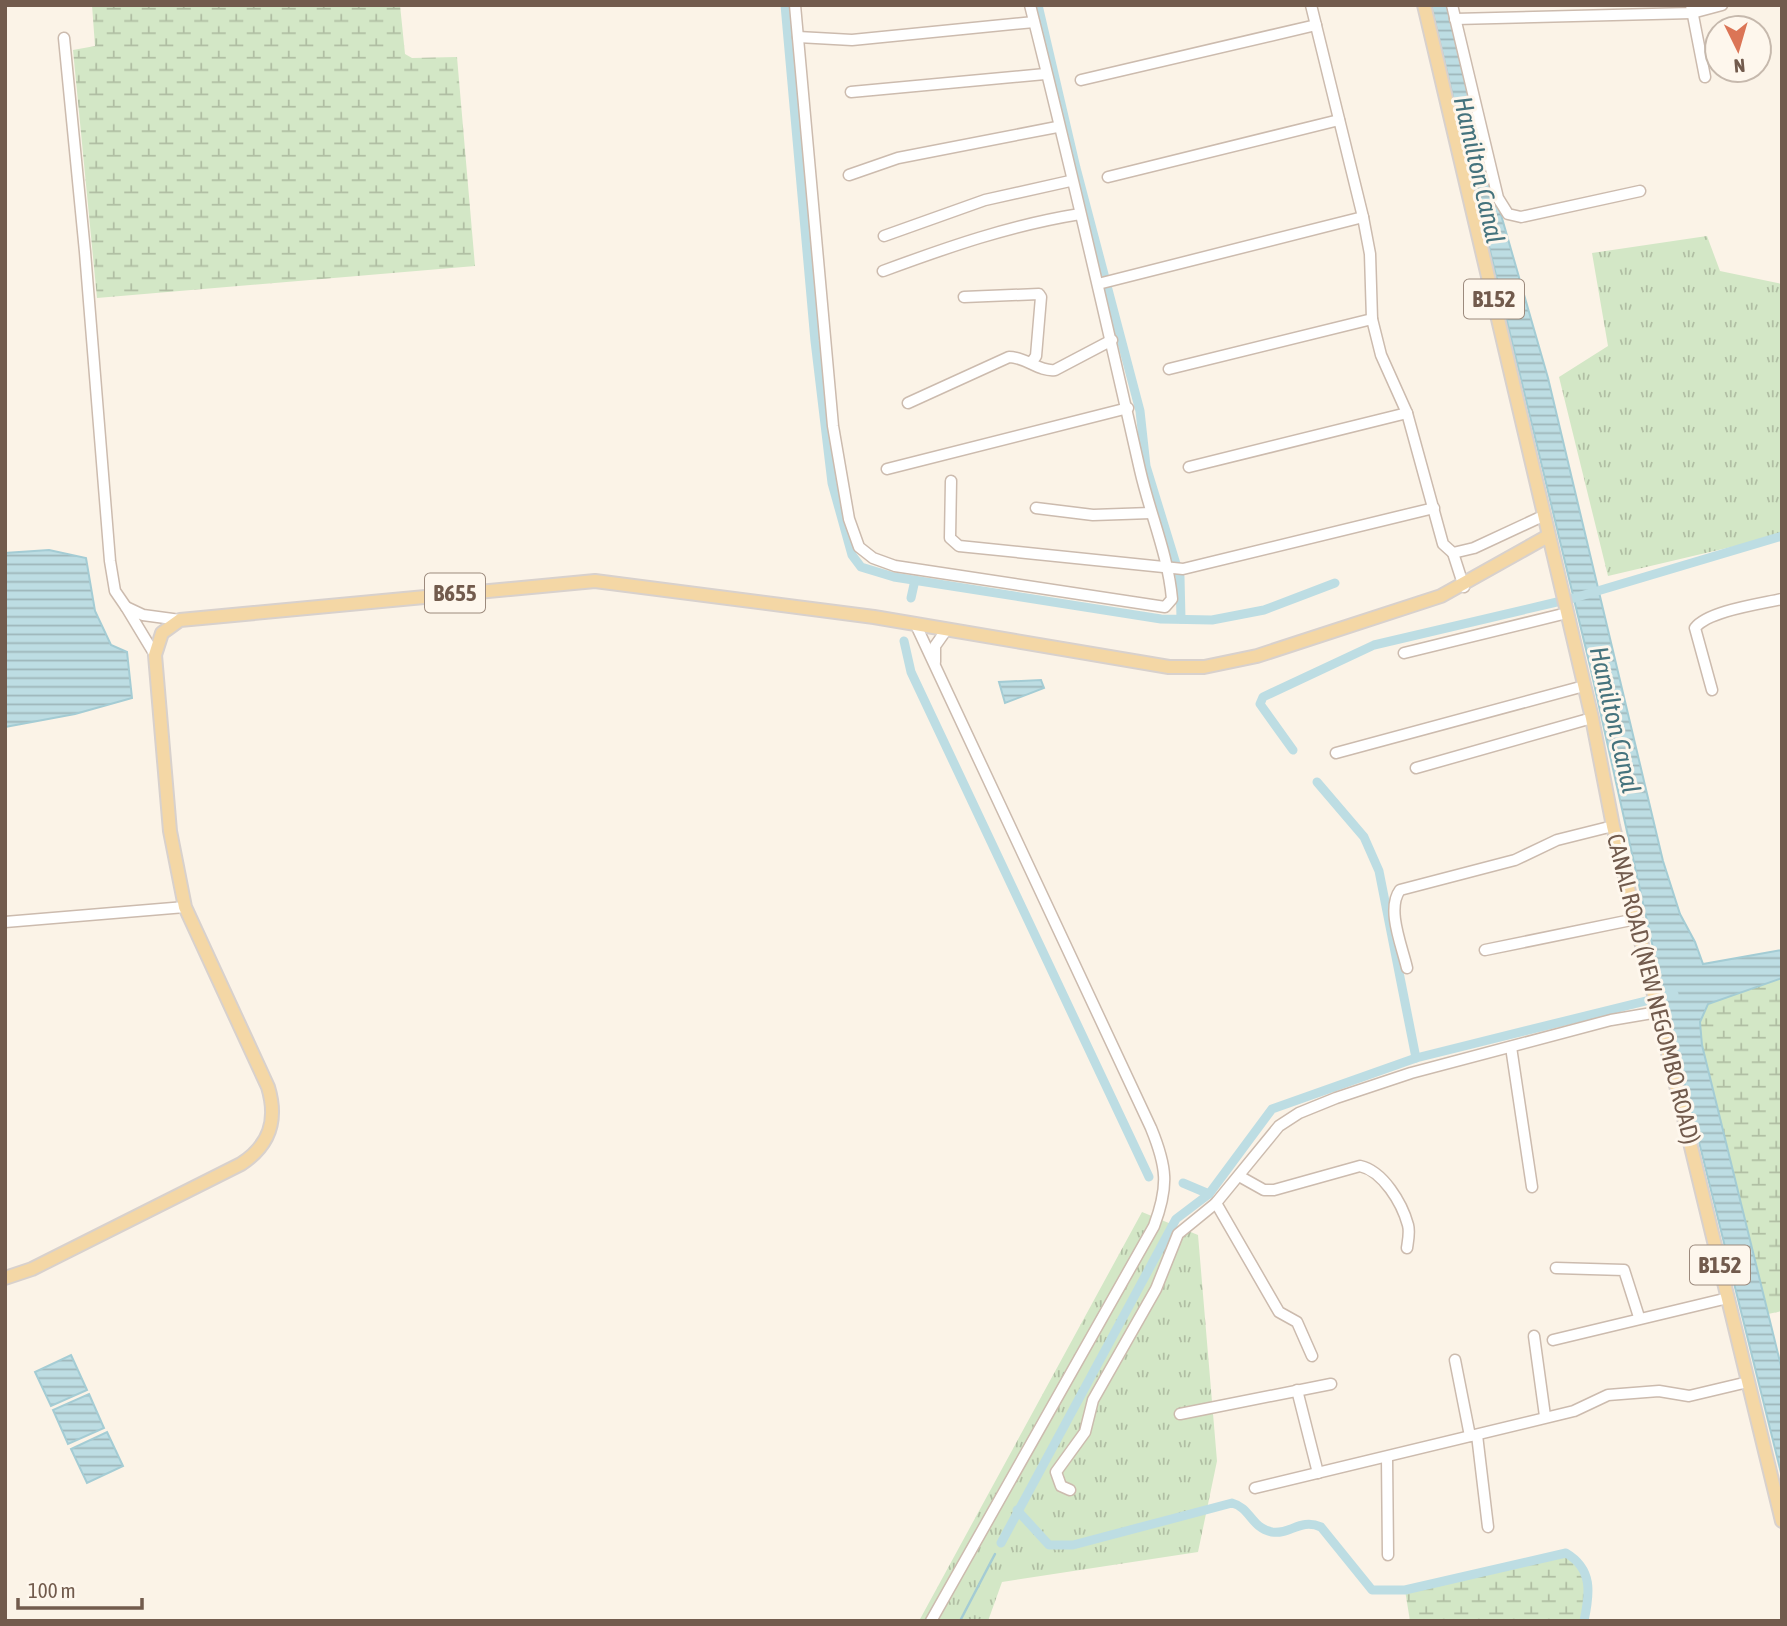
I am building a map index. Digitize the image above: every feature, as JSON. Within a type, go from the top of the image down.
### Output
[{"type":"main road","name":"CANAL ROAD (NEW NEGOMBO ROAD)","points":[[1424,5],[1545,515],[1651,984],[1782,1521]]},
{"type":"main road","name":"B655","points":[[180,620],[595,581],[915,623],[1169,667],[1204,667],[1257,656],[1464,586],[1548,536]]},
{"type":"main road","points":[[5,1278],[32,1269],[241,1164],[256,1154],[272,1130],[273,1104],[268,1087],[186,907],[170,831],[155,655],[162,633],[180,620]]},
{"type":"street","points":[[795,5],[833,426],[849,519],[859,547],[873,558],[895,566],[1165,607],[1172,599],[1175,570],[1151,513],[1112,340],[1104,283],[1070,181],[1030,5]]},
{"type":"street","points":[[1311,5],[1363,217],[1370,254],[1372,319],[1381,355],[1407,413],[1443,544],[1453,553],[1464,586]]},
{"type":"street","points":[[1452,5],[1498,198],[1508,214],[1521,217],[1640,191]]},
{"type":"street","points":[[1455,19],[1691,9],[1722,5]]},
{"type":"street","points":[[1691,9],[1703,67]]},
{"type":"street","points":[[797,37],[866,40],[1034,22]]},
{"type":"street","points":[[1081,80],[1316,24]]},
{"type":"street","points":[[64,38],[85,252],[110,561],[115,591],[155,655]]},
{"type":"street","points":[[851,92],[1045,74]]},
{"type":"street","points":[[1108,177],[1339,120]]},
{"type":"street","points":[[849,175],[898,158],[1058,127]]},
{"type":"street","points":[[884,236],[985,200],[1070,181]]},
{"type":"street","points":[[883,271],[988,234],[1033,222],[1080,214]]},
{"type":"street","points":[[1104,283],[1363,217]]},
{"type":"street","points":[[964,297],[1039,294],[1041,297],[1036,356],[1031,363]]},
{"type":"street","points":[[1169,369],[1372,319]]},
{"type":"street","points":[[908,403],[1009,357],[1018,357],[1047,371],[1055,370],[1112,340]]},
{"type":"street","points":[[887,469],[1128,408]]},
{"type":"street","points":[[1189,467],[1407,413]]},
{"type":"street","points":[[951,481],[950,538],[959,545],[1175,570],[1434,508]]},
{"type":"street","points":[[1036,508],[1093,515],[1151,513]]},
{"type":"street","points":[[1453,553],[1474,548],[1545,515]]},
{"type":"street","points":[[1712,690],[1695,628],[1700,622],[1730,612],[1782,599]]},
{"type":"street","points":[[127,607],[143,615],[180,620]]},
{"type":"street","points":[[1404,653],[1566,612]]},
{"type":"street","points":[[915,623],[1151,1128],[1161,1153],[1166,1178],[1163,1201],[1154,1226],[931,1621]]},
{"type":"street","points":[[935,666],[934,646],[947,629]]},
{"type":"street","points":[[1336,753],[1584,686]]},
{"type":"street","points":[[1416,768],[1592,718]]},
{"type":"street","points":[[1407,968],[1395,913],[1395,897],[1400,890],[1515,860],[1557,840],[1614,826]]},
{"type":"street","points":[[5,922],[186,907]]},
{"type":"street","points":[[1485,950],[1636,919]]},
{"type":"street","points":[[1070,1490],[1062,1486],[1056,1472],[1085,1432],[1093,1400],[1156,1289],[1178,1234],[1216,1203],[1265,1140],[1299,1113],[1411,1073],[1658,1010]]},
{"type":"street","points":[[1511,1047],[1532,1186]]},
{"type":"street","points":[[1239,1175],[1264,1190],[1274,1190],[1360,1166],[1368,1168],[1394,1195],[1409,1227],[1408,1248]]},
{"type":"street","points":[[1216,1203],[1279,1312],[1297,1322],[1312,1356]]},
{"type":"street","points":[[1556,1268],[1624,1270],[1639,1317]]},
{"type":"street","points":[[1553,1340],[1639,1317],[1728,1298]]},
{"type":"street","points":[[1534,1336],[1545,1416]]},
{"type":"street","points":[[1455,1360],[1474,1436],[1488,1527]]},
{"type":"street","points":[[1255,1488],[1574,1411],[1608,1395],[1659,1391],[1689,1396],[1748,1381]]},
{"type":"street","points":[[1180,1414],[1331,1384]]},
{"type":"street","points":[[1297,1390],[1318,1473]]},
{"type":"street","points":[[1387,1457],[1388,1555]]},
{"type":"green space","points":[[92,5],[400,5],[405,54],[412,58],[457,57],[475,266],[97,298],[73,50],[95,46]]},
{"type":"green space","points":[[1707,236],[1720,271],[1782,284],[1782,535],[1608,576],[1559,377],[1608,346],[1592,253]]},
{"type":"green space","points":[[1782,978],[1782,1311],[1768,1314],[1702,1045],[1700,1022],[1708,1004]]},
{"type":"green space","points":[[1142,1212],[1198,1235],[1217,1461],[1198,1552],[1002,1582],[988,1621],[919,1621]]},
{"type":"green space","points":[[1566,1553],[1575,1559],[1585,1574],[1588,1601],[1584,1621],[1410,1621],[1405,1590]]},
{"type":"water","name":"Hamilton Canal","points":[[1431,5],[1449,5],[1485,159],[1548,378],[1663,861],[1680,914],[1703,964],[1782,950],[1782,978],[1708,1004],[1700,1022],[1702,1045],[1782,1370],[1782,1477],[1673,1037],[1590,666]]},
{"type":"water","points":[[49,550],[86,558],[95,611],[111,645],[127,652],[132,698],[75,714],[5,727],[5,553]]},
{"type":"water","points":[[1041,680],[1044,688],[1005,703],[999,682]]},
{"type":"water","points":[[71,1355],[87,1390],[51,1406],[35,1372]]},
{"type":"water","points":[[89,1394],[104,1428],[68,1444],[53,1410]]},
{"type":"water","points":[[107,1432],[123,1466],[87,1483],[71,1449]]},
{"type":"waterway","points":[[785,5],[815,341],[832,483],[852,555],[861,567],[894,577],[1161,619],[1212,620],[1264,610],[1335,583]]},
{"type":"waterway","points":[[1038,5],[1076,168],[1140,411],[1146,466],[1180,577],[1181,619]]},
{"type":"waterway","points":[[1293,750],[1260,704],[1263,697],[1374,645],[1574,598],[1782,536]]},
{"type":"waterway","points":[[911,598],[915,580]]},
{"type":"waterway","points":[[904,641],[911,672],[1149,1177]]},
{"type":"waterway","points":[[1317,782],[1364,837],[1379,871],[1416,1058]]},
{"type":"waterway","points":[[1001,1543],[1176,1219],[1209,1194],[1272,1109],[1416,1058],[1674,994]]},
{"type":"waterway","points":[[1183,1183],[1209,1194]]},
{"type":"waterway","points":[[1017,1510],[1049,1545],[1073,1545],[1232,1503],[1243,1509],[1259,1526],[1272,1532],[1307,1524],[1321,1527],[1372,1590],[1405,1590],[1566,1553],[1575,1559],[1585,1574],[1588,1601],[1584,1621]]},
{"type":"waterway","points":[[960,1621],[995,1554]]}]
